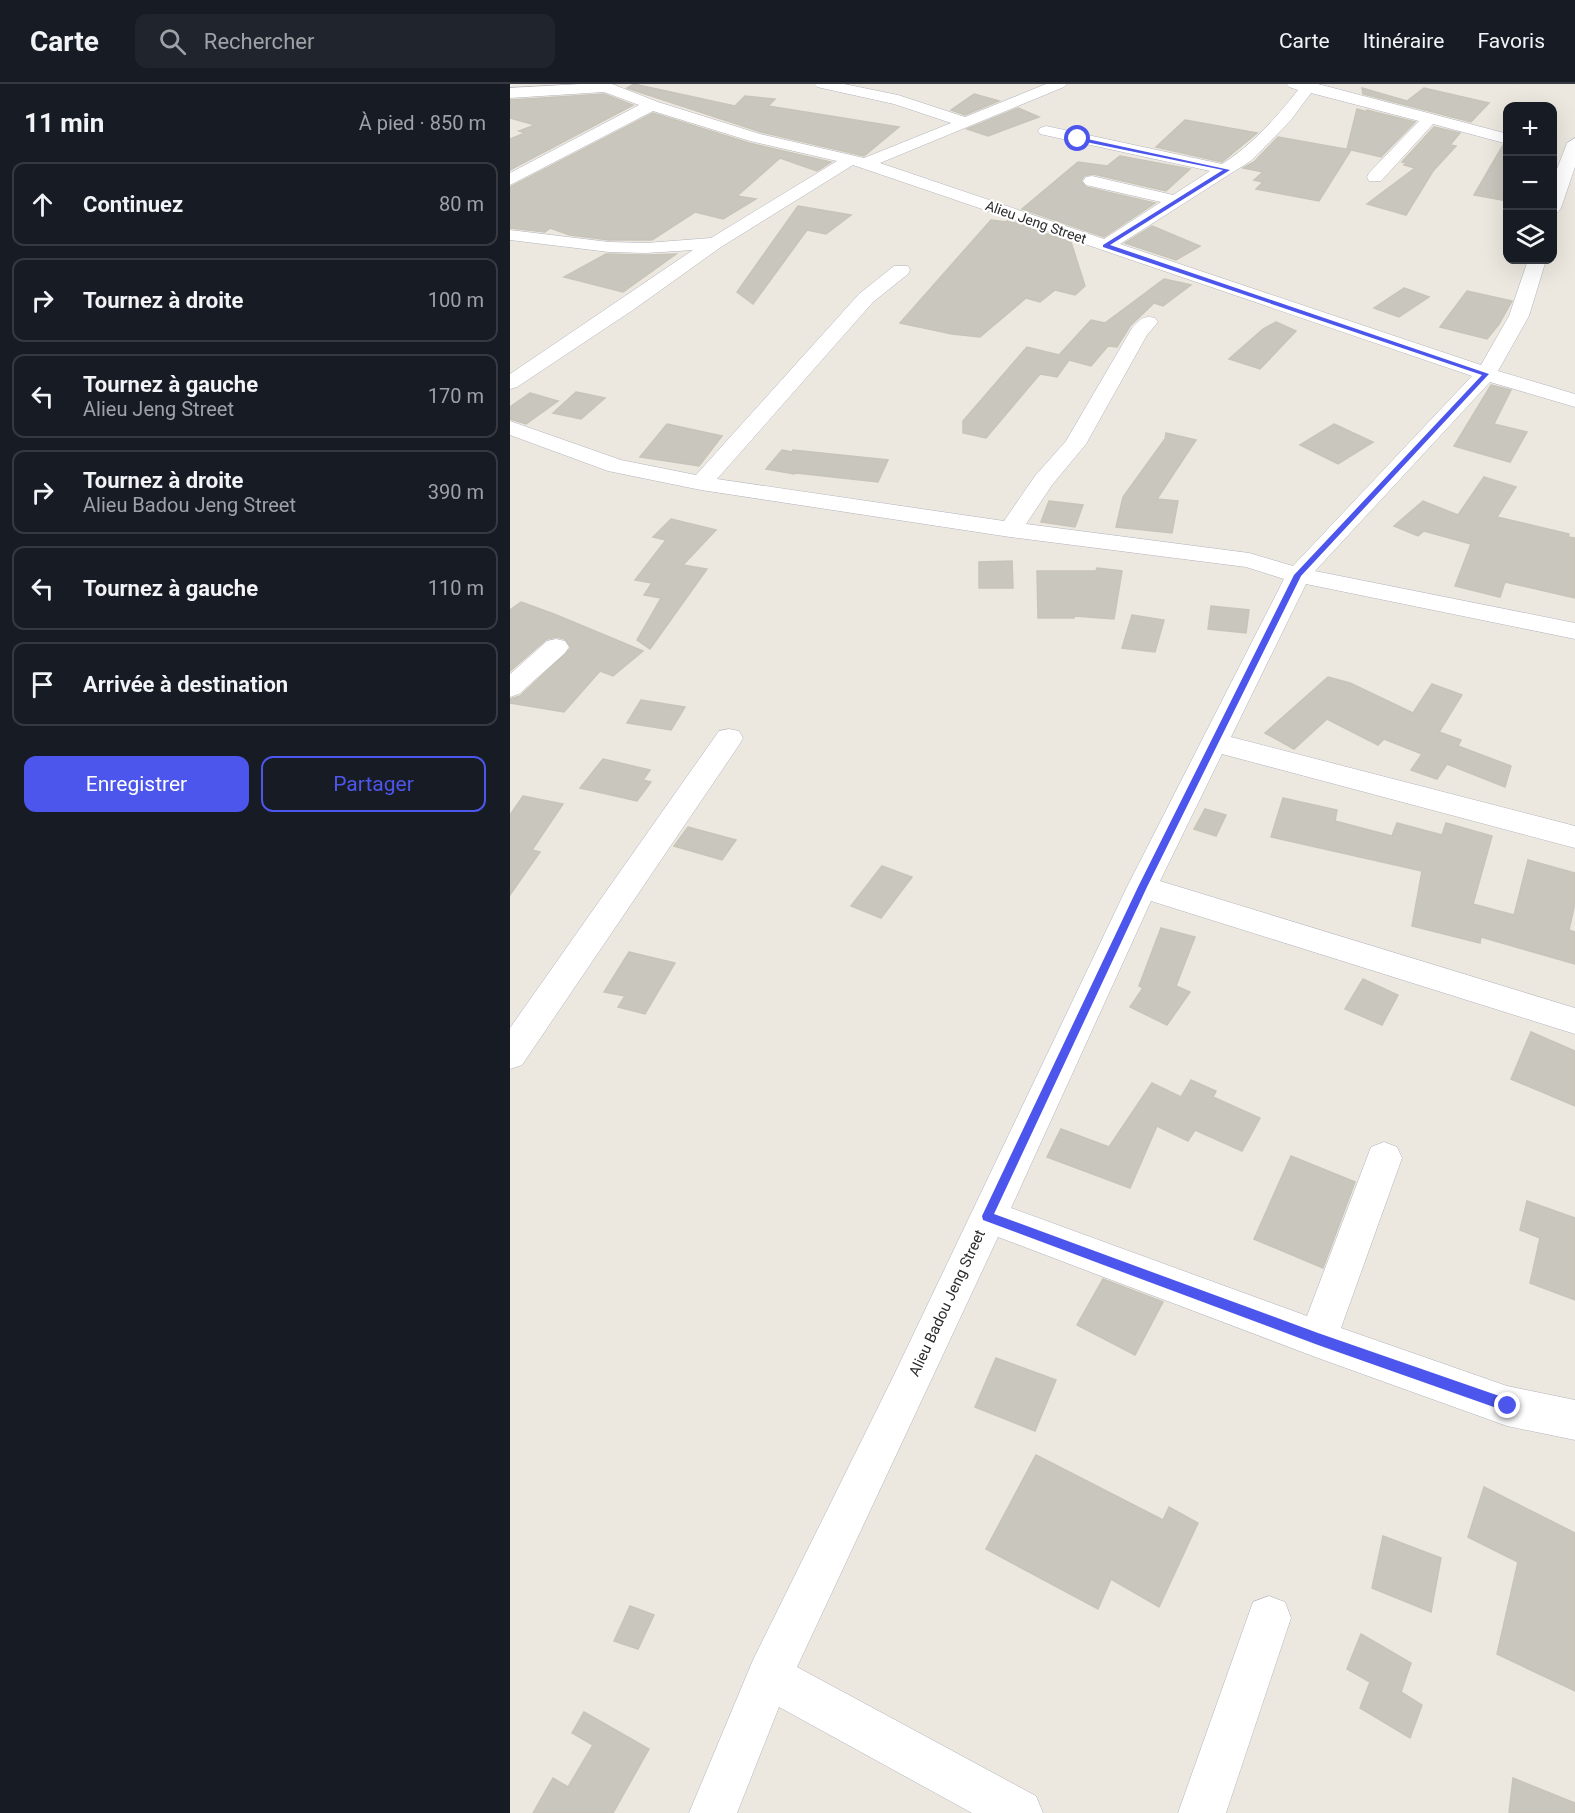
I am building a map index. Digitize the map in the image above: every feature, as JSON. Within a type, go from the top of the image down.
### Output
[{"type":"street","points":[[822,84],[898,100],[965,122]]},
{"type":"street","points":[[510,383],[626,306],[715,243],[857,161],[965,122],[1059,84]]},
{"type":"street","points":[[1105,246],[1179,201],[1246,156],[1285,117],[1304,85],[1503,138]]},
{"type":"street","points":[[510,93],[602,86]]},
{"type":"street","name":"Alieu Jeng Street","points":[[602,86],[652,105],[756,138],[857,161],[1486,374],[1575,401]]},
{"type":"street","points":[[512,178],[652,105]]},
{"type":"street","points":[[1375,177],[1429,119]]},
{"type":"street","points":[[1046,131],[1227,170]]},
{"type":"street","points":[[1557,191],[1568,154]]},
{"type":"street","points":[[1092,181],[1179,201]]},
{"type":"street","points":[[510,235],[636,248],[715,243]]},
{"type":"street","name":"Alieu Badou Jeng Street","points":[[713,1813],[770,1676],[908,1389],[1142,887],[1298,575],[1486,374],[1519,316],[1536,264]]},
{"type":"street","points":[[701,483],[866,298],[901,270]]},
{"type":"street","points":[[1010,530],[1043,481],[1075,444],[1139,332],[1148,322]]},
{"type":"street","points":[[510,428],[616,466],[701,483],[1010,530],[1249,560],[1298,575],[1575,631]]},
{"type":"street","points":[[510,688],[556,647]]},
{"type":"street","points":[[510,1055],[729,738]]},
{"type":"street","points":[[1213,742],[1575,837]]},
{"type":"street","points":[[1142,887],[1575,1021]]},
{"type":"street","points":[[1318,1339],[1384,1158]]},
{"type":"street","points":[[987,1216],[1318,1339],[1508,1406],[1575,1420]]},
{"type":"street","points":[[1202,1813],[1269,1618]]},
{"type":"street","points":[[770,1676],[1019,1813]]},
{"type":"building","points":[[634,84],[735,106],[745,96],[775,99],[768,106],[899,127],[864,156],[761,132],[627,88]]},
{"type":"building","points":[[1362,88],[1407,101],[1424,88],[1489,103],[1471,122],[1363,94]]},
{"type":"building","points":[[604,94],[633,105],[510,170],[510,139],[525,133],[519,131],[535,125],[510,118],[510,100]]},
{"type":"building","points":[[974,94],[999,101],[965,115],[951,110]]},
{"type":"building","points":[[1018,108],[1039,117],[988,136],[967,129]]},
{"type":"building","points":[[1357,109],[1415,122],[1381,157],[1347,149]]},
{"type":"building","points":[[653,113],[749,143],[831,162],[817,171],[780,158],[737,196],[756,199],[723,219],[695,212],[652,240],[609,240],[570,235],[550,228],[545,232],[510,228],[510,187]]},
{"type":"building","points":[[1185,120],[1257,133],[1222,162],[1156,147]]},
{"type":"building","points":[[1434,127],[1460,133],[1450,145],[1456,146],[1433,171],[1406,215],[1367,204],[1415,168],[1404,165],[1407,163],[1402,162]]},
{"type":"building","points":[[1278,137],[1351,150],[1319,201],[1256,189],[1263,182],[1254,180],[1263,172],[1243,168],[1254,162]]},
{"type":"building","points":[[1503,145],[1503,200],[1474,195]]},
{"type":"building","points":[[1120,156],[1190,169],[1166,191],[1093,174],[1084,176],[1081,181],[1086,187],[1155,203],[1104,237],[1022,209],[1078,162],[1107,166]]},
{"type":"building","points":[[798,206],[851,215],[826,234],[807,230],[753,304],[737,292]]},
{"type":"building","points":[[991,220],[1006,222],[1008,220],[1071,242],[1085,286],[1075,295],[1055,290],[1040,302],[1026,298],[980,337],[952,334],[900,323]]},
{"type":"building","points":[[1152,226],[1200,246],[1176,260],[1125,243]]},
{"type":"building","points":[[606,254],[676,254],[623,292],[564,277]]},
{"type":"building","points":[[1164,279],[1191,285],[1163,306],[1154,303],[1130,326],[1117,347],[1108,346],[1091,366],[1069,360],[1057,377],[1040,374],[986,438],[963,433],[963,421],[1027,347],[1059,355],[1091,320],[1105,323]]},
{"type":"building","points":[[1404,288],[1429,297],[1399,317],[1374,308]]},
{"type":"building","points":[[1467,291],[1512,301],[1487,339],[1440,327]]},
{"type":"building","points":[[1276,322],[1296,331],[1260,369],[1229,359],[1263,329]]},
{"type":"building","points":[[1491,385],[1511,390],[1494,424],[1527,432],[1510,462],[1454,446]]},
{"type":"building","points":[[576,392],[605,398],[581,419],[553,413]]},
{"type":"building","points":[[530,393],[558,401],[526,424],[510,419],[510,407]]},
{"type":"building","points":[[667,424],[722,436],[699,466],[640,457]]},
{"type":"building","points":[[1334,424],[1373,442],[1338,464],[1300,445]]},
{"type":"building","points":[[1166,433],[1196,440],[1157,499],[1178,501],[1172,533],[1116,527],[1123,497],[1165,439]]},
{"type":"building","points":[[782,450],[888,460],[878,482],[766,469]]},
{"type":"building","points":[[1484,477],[1516,487],[1497,517],[1569,534],[1568,537],[1575,538],[1575,598],[1505,582],[1500,597],[1455,586],[1471,544],[1424,531],[1418,536],[1394,526],[1423,501],[1458,515]]},
{"type":"building","points":[[1049,501],[1083,505],[1075,527],[1041,522]]},
{"type":"building","points":[[671,519],[716,530],[683,565],[707,569],[650,649],[637,640],[661,598],[644,595],[652,583],[635,580],[666,540],[653,537]]},
{"type":"building","points":[[1012,561],[1013,588],[979,588],[979,562]]},
{"type":"building","points":[[1097,568],[1122,571],[1114,619],[1074,616],[1074,618],[1038,618],[1037,571],[1096,571]]},
{"type":"building","points":[[521,602],[643,651],[613,676],[600,671],[564,712],[510,703],[510,699],[520,696],[571,648],[565,639],[556,637],[547,639],[510,671],[510,610]]},
{"type":"building","points":[[1211,606],[1249,610],[1246,633],[1208,629]]},
{"type":"building","points":[[1132,615],[1164,620],[1155,652],[1122,648]]},
{"type":"building","points":[[1328,677],[1350,683],[1413,713],[1432,684],[1462,695],[1439,732],[1461,740],[1458,746],[1511,766],[1505,787],[1447,764],[1437,779],[1411,770],[1422,754],[1384,739],[1378,745],[1327,719],[1294,749],[1265,733]]},
{"type":"building","points":[[641,700],[685,707],[671,730],[627,723]]},
{"type":"building","points":[[603,759],[650,770],[643,780],[651,782],[637,801],[580,788]]},
{"type":"building","points":[[523,796],[563,804],[532,850],[540,852],[510,895],[510,815]]},
{"type":"building","points":[[1283,798],[1337,810],[1335,821],[1392,836],[1397,823],[1442,835],[1446,823],[1492,836],[1473,904],[1514,915],[1528,860],[1575,873],[1575,903],[1569,930],[1575,932],[1575,964],[1481,937],[1480,943],[1412,926],[1422,871],[1271,837]]},
{"type":"building","points":[[1205,809],[1226,815],[1216,836],[1194,829]]},
{"type":"building","points":[[688,827],[736,840],[722,860],[674,846]]},
{"type":"building","points":[[882,866],[912,877],[881,918],[851,906]]},
{"type":"building","points":[[1161,928],[1195,937],[1176,986],[1190,992],[1167,1025],[1130,1007],[1143,988],[1139,986]]},
{"type":"building","points":[[629,952],[675,963],[645,1014],[618,1007],[625,996],[604,992]]},
{"type":"building","points":[[1363,979],[1398,995],[1382,1025],[1345,1009]]},
{"type":"building","points":[[1531,1032],[1575,1051],[1575,1106],[1511,1079]]},
{"type":"building","points":[[1191,1080],[1216,1091],[1213,1097],[1260,1118],[1242,1151],[1195,1130],[1188,1141],[1157,1126],[1130,1188],[1047,1157],[1061,1129],[1109,1147],[1152,1083],[1181,1097]]},
{"type":"building","points":[[1291,1156],[1355,1182],[1323,1268],[1254,1239]]},
{"type":"building","points":[[1527,1201],[1575,1218],[1575,1300],[1530,1283],[1540,1238],[1520,1230]]},
{"type":"building","points":[[1103,1279],[1163,1302],[1135,1355],[1077,1325]]},
{"type":"building","points":[[996,1358],[1056,1380],[1035,1431],[975,1407]]},
{"type":"building","points":[[1036,1455],[1163,1520],[1169,1507],[1198,1523],[1159,1607],[1111,1579],[1098,1609],[986,1549]]},
{"type":"building","points":[[1484,1487],[1575,1533],[1575,1691],[1497,1654],[1518,1562],[1468,1537]]},
{"type":"building","points":[[1383,1536],[1441,1558],[1431,1612],[1372,1588]]},
{"type":"building","points":[[630,1606],[654,1615],[638,1649],[614,1641]]},
{"type":"building","points":[[1361,1634],[1411,1663],[1401,1692],[1422,1705],[1410,1738],[1360,1708],[1370,1682],[1347,1669]]},
{"type":"building","points":[[584,1712],[649,1749],[613,1813],[533,1813],[553,1778],[568,1787],[593,1745],[572,1733]]},
{"type":"building","points":[[1513,1778],[1575,1803],[1575,1813],[1509,1813]]},
{"type":"route","points":[[1078,139],[1227,170],[1105,246],[1365,331],[1486,374],[1298,575],[1142,887],[987,1216],[1318,1339],[1508,1406]]}]
